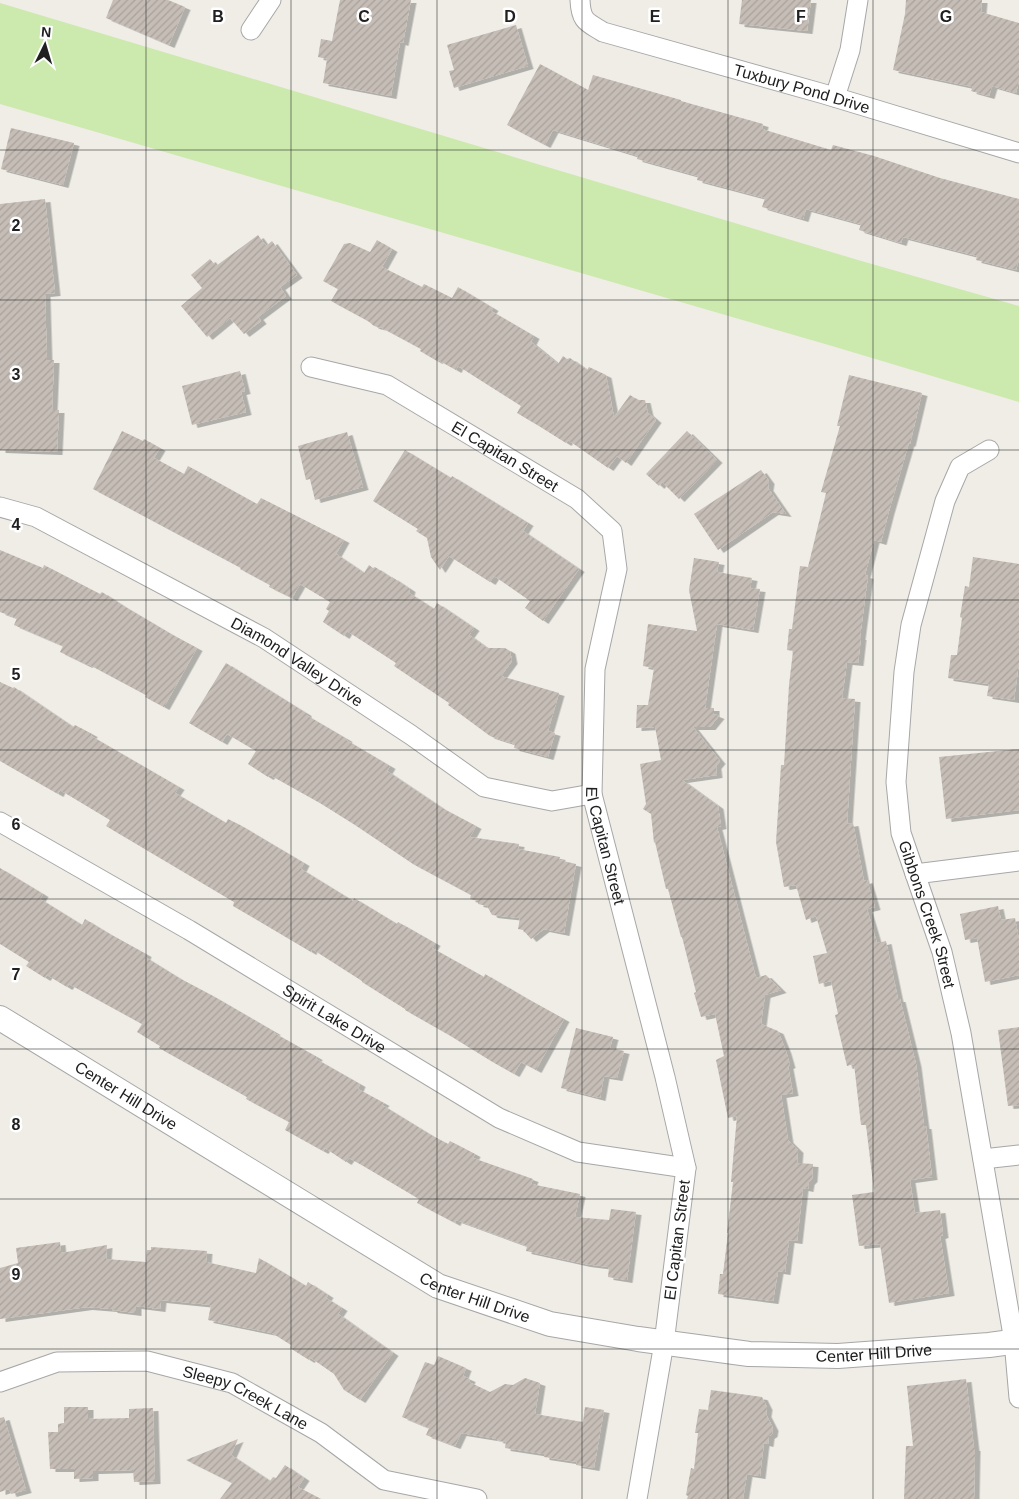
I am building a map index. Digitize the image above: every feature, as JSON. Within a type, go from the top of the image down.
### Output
[{"type":"street","points":[[251,30],[271,0]]},
{"type":"street","name":"Tuxbury Pond Drive","points":[[580,0],[580,8],[585,21],[604,32],[835,97],[1019,153]]},
{"type":"street","points":[[835,97],[850,50],[858,0]]},
{"type":"street","name":"El Capitan Street","points":[[310,367],[387,385],[577,498],[612,531],[617,569],[595,669],[592,794],[665,1077],[686,1168],[664,1343],[636,1499]]},
{"type":"street","name":"Gibbons Creek Street","points":[[989,450],[960,467],[945,501],[911,625],[904,672],[896,782],[901,833],[942,952],[959,1024],[1016,1341],[1019,1398]]},
{"type":"street","name":"Diamond Valley Drive","points":[[0,507],[36,518],[264,638],[411,735],[484,787],[552,801],[592,794]]},
{"type":"street","name":"Spirit Lake Drive","points":[[0,822],[189,930],[499,1118],[578,1152],[686,1168]]},
{"type":"street","points":[[915,874],[1019,861]]},
{"type":"street","name":"Center Hill Drive","points":[[0,1018],[438,1286],[550,1324],[664,1343],[749,1354],[838,1356],[988,1345],[1016,1341]]},
{"type":"street","points":[[983,1159],[1019,1155]]},
{"type":"street","name":"Sleepy Creek Lane","points":[[0,1382],[57,1362],[147,1361],[232,1383],[321,1433],[384,1480],[477,1499]]},
{"type":"green space","points":[[0,3],[858,260],[1019,306],[1019,402],[0,104]]},
{"type":"building","points":[[113,0],[168,0],[185,7],[169,45],[106,18]]},
{"type":"building","points":[[340,0],[411,0],[403,43],[400,42],[391,96],[323,83],[327,59],[318,57],[321,39],[332,41]]},
{"type":"building","points":[[742,0],[811,0],[807,31],[739,24]]},
{"type":"building","points":[[906,0],[982,0],[981,12],[1019,23],[1019,81],[1016,93],[992,86],[989,96],[971,91],[973,87],[893,70],[905,14]]},
{"type":"building","points":[[516,25],[528,66],[454,88],[449,71],[454,70],[447,45]]},
{"type":"building","points":[[540,64],[588,90],[593,75],[763,124],[762,129],[831,150],[833,145],[874,156],[940,178],[1019,199],[1019,259],[1016,270],[976,260],[977,256],[903,237],[901,243],[859,230],[861,224],[806,209],[803,219],[762,207],[765,198],[697,180],[698,176],[637,159],[638,156],[553,130],[545,145],[507,125]]},
{"type":"building","points":[[11,128],[74,143],[63,185],[1,169]]},
{"type":"building","points":[[45,199],[55,293],[45,294],[47,360],[54,360],[52,410],[59,410],[57,452],[0,450],[0,204]]},
{"type":"building","points":[[258,235],[266,246],[272,241],[297,275],[280,287],[286,296],[258,317],[261,321],[244,334],[230,318],[207,337],[181,306],[202,288],[191,275],[210,259],[216,266]]},
{"type":"building","points":[[377,240],[392,249],[382,267],[422,287],[424,284],[452,298],[458,287],[493,308],[491,311],[534,336],[531,342],[558,364],[563,356],[567,359],[570,358],[587,370],[589,367],[606,375],[614,417],[630,395],[638,400],[645,400],[648,413],[656,420],[626,463],[617,456],[608,468],[568,440],[566,443],[517,413],[521,406],[458,366],[456,370],[437,361],[420,351],[421,349],[382,328],[374,326],[331,301],[338,289],[323,281],[344,244],[350,243],[370,252]]},
{"type":"building","points":[[240,371],[245,391],[241,392],[246,412],[192,425],[182,386]]},
{"type":"building","points":[[849,375],[922,393],[910,444],[881,542],[874,540],[865,575],[868,576],[858,663],[847,662],[842,698],[855,699],[847,824],[853,823],[864,881],[867,880],[875,907],[867,909],[877,943],[886,941],[898,999],[900,999],[916,1064],[924,1126],[926,1126],[932,1177],[910,1180],[915,1213],[940,1210],[943,1235],[940,1236],[949,1293],[889,1303],[880,1244],[859,1246],[852,1195],[874,1192],[866,1125],[861,1125],[854,1064],[847,1066],[835,1015],[838,1014],[831,981],[819,984],[813,956],[827,953],[816,916],[806,920],[796,885],[784,887],[776,842],[781,765],[784,765],[793,651],[787,650],[789,629],[792,629],[800,566],[808,567],[826,493],[821,492],[840,426],[837,426]]},
{"type":"building","points":[[122,431],[143,441],[144,439],[160,448],[154,458],[184,474],[188,466],[257,504],[261,498],[344,540],[336,554],[364,573],[369,565],[373,568],[375,567],[410,589],[409,593],[434,609],[437,603],[474,628],[469,635],[487,648],[505,648],[510,651],[512,661],[501,676],[559,693],[548,731],[555,733],[548,757],[514,748],[515,744],[490,736],[448,705],[449,703],[394,666],[396,663],[347,631],[344,636],[323,622],[329,611],[326,609],[330,602],[300,584],[292,598],[269,587],[270,585],[241,568],[93,489]]},
{"type":"building","points":[[687,431],[717,460],[679,499],[662,482],[659,486],[646,474]]},
{"type":"building","points":[[347,432],[363,487],[315,500],[310,479],[306,480],[298,446]]},
{"type":"building","points":[[405,450],[451,478],[452,476],[528,523],[523,531],[579,569],[543,621],[525,608],[530,601],[494,576],[490,582],[449,556],[440,570],[431,557],[427,538],[416,531],[418,529],[373,501]]},
{"type":"building","points":[[761,470],[769,481],[768,488],[786,514],[773,512],[718,550],[694,514]]},
{"type":"building","points":[[0,550],[43,568],[44,565],[100,594],[102,592],[197,648],[164,707],[145,697],[146,695],[88,664],[60,652],[63,646],[14,625],[17,618],[0,612]]},
{"type":"building","points":[[973,557],[1019,564],[1019,662],[1014,700],[987,696],[989,684],[948,678],[951,655],[957,655],[965,586],[969,587]]},
{"type":"building","points":[[694,558],[719,562],[717,572],[752,578],[750,588],[760,589],[753,630],[717,624],[705,708],[714,708],[714,714],[719,716],[710,727],[693,727],[720,761],[716,766],[717,775],[682,780],[718,806],[721,826],[717,827],[756,978],[766,975],[781,990],[765,995],[761,1024],[778,1031],[790,1065],[788,1066],[793,1093],[781,1095],[788,1140],[798,1150],[797,1163],[813,1164],[812,1179],[809,1182],[808,1189],[803,1188],[797,1241],[789,1240],[785,1272],[778,1271],[773,1301],[718,1294],[720,1274],[723,1274],[728,1233],[737,1116],[728,1118],[716,1060],[724,1056],[715,1014],[701,1017],[682,937],[668,889],[666,889],[654,843],[651,814],[643,809],[646,804],[640,764],[661,760],[655,727],[636,728],[637,705],[648,705],[654,668],[643,666],[648,624],[697,631],[689,590]]},
{"type":"building","points":[[226,663],[390,766],[387,771],[442,808],[476,826],[470,837],[519,844],[518,849],[560,857],[559,860],[576,864],[564,933],[544,929],[531,939],[523,930],[518,929],[520,918],[492,915],[487,906],[478,904],[478,901],[470,899],[471,895],[413,864],[320,803],[270,775],[268,777],[248,764],[256,751],[227,734],[222,742],[189,723]]},
{"type":"building","points":[[0,682],[14,687],[73,727],[75,725],[92,734],[91,736],[179,787],[175,793],[226,823],[228,819],[240,825],[304,863],[301,869],[353,901],[354,898],[397,924],[398,922],[435,943],[432,948],[484,977],[485,974],[564,1019],[536,1070],[521,1062],[514,1074],[491,1061],[405,1010],[312,949],[311,952],[233,906],[234,902],[106,826],[110,820],[60,790],[58,794],[0,761]]},
{"type":"building","points":[[1019,749],[1019,810],[946,819],[939,757]]},
{"type":"building","points":[[0,868],[43,894],[40,899],[82,925],[85,919],[146,954],[145,957],[179,978],[317,1057],[316,1059],[360,1084],[358,1089],[384,1103],[382,1105],[431,1135],[448,1144],[450,1141],[475,1154],[473,1158],[533,1179],[531,1184],[580,1194],[575,1217],[609,1220],[611,1209],[636,1212],[627,1280],[608,1277],[609,1267],[585,1264],[526,1251],[527,1246],[456,1220],[455,1223],[417,1203],[419,1199],[360,1164],[349,1158],[346,1162],[325,1148],[323,1151],[285,1130],[289,1122],[159,1048],[160,1046],[137,1032],[142,1024],[69,984],[67,987],[47,975],[45,978],[26,966],[29,962],[0,944]]},
{"type":"building","points":[[998,906],[1001,920],[1015,918],[1019,940],[1019,975],[985,982],[977,938],[965,940],[960,914]]},
{"type":"building","points":[[1019,1027],[1019,1105],[1008,1106],[998,1030]]},
{"type":"building","points":[[576,1028],[613,1037],[610,1048],[624,1051],[617,1078],[604,1076],[600,1098],[561,1088]]},
{"type":"building","points":[[60,1242],[61,1253],[107,1245],[106,1259],[146,1262],[147,1250],[151,1250],[151,1247],[207,1251],[206,1262],[256,1273],[259,1258],[306,1286],[308,1282],[328,1295],[326,1298],[342,1308],[338,1314],[393,1353],[360,1400],[344,1390],[334,1374],[311,1358],[309,1360],[290,1348],[291,1345],[272,1333],[208,1320],[211,1305],[161,1300],[160,1309],[136,1306],[136,1313],[87,1307],[0,1319],[0,1268],[18,1263],[16,1248]]},
{"type":"building","points":[[438,1356],[466,1368],[463,1376],[470,1379],[469,1382],[490,1392],[505,1384],[513,1385],[525,1378],[540,1383],[535,1414],[583,1422],[585,1407],[604,1410],[594,1468],[576,1465],[577,1462],[544,1457],[544,1454],[505,1448],[506,1442],[498,1439],[461,1433],[455,1446],[426,1435],[429,1428],[402,1417],[425,1362],[434,1365]]},
{"type":"building","points":[[966,1379],[975,1448],[974,1499],[904,1499],[906,1446],[913,1446],[907,1386]]},
{"type":"building","points":[[711,1390],[762,1397],[767,1407],[766,1414],[773,1428],[772,1434],[769,1436],[768,1444],[764,1443],[760,1476],[747,1474],[743,1499],[687,1499],[688,1496],[686,1495],[691,1468],[694,1469],[698,1433],[695,1433],[699,1409],[708,1410]]},
{"type":"building","points":[[64,1407],[88,1407],[88,1419],[129,1418],[129,1409],[153,1408],[155,1481],[134,1482],[133,1470],[93,1471],[93,1478],[74,1479],[74,1469],[50,1469],[48,1432],[58,1432],[58,1424],[64,1423]]},
{"type":"building","points":[[4,1417],[26,1490],[11,1494],[9,1489],[0,1492],[0,1418]]},
{"type":"building","points":[[238,1439],[231,1455],[270,1481],[273,1477],[276,1478],[285,1465],[304,1478],[298,1487],[321,1499],[220,1499],[232,1483],[186,1460]]}]
